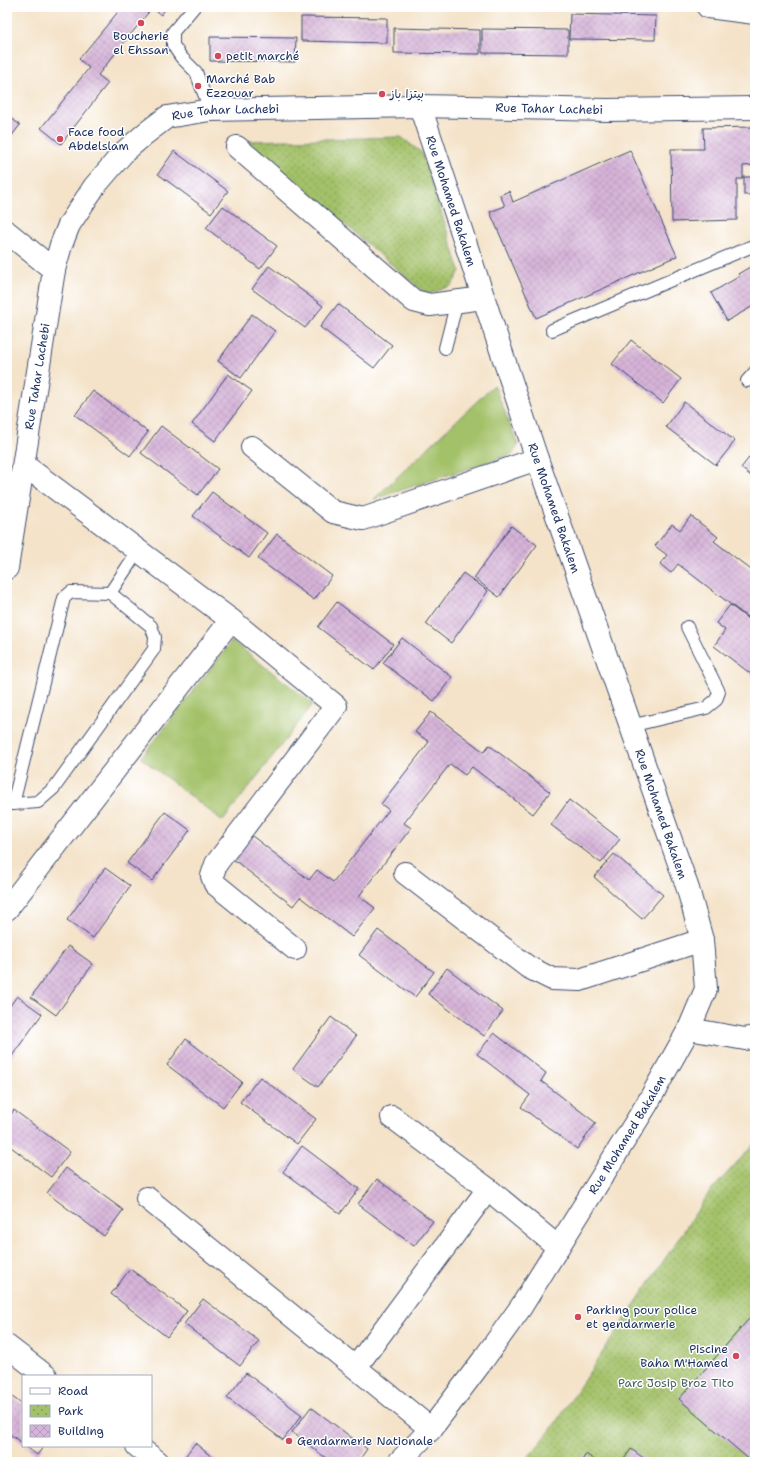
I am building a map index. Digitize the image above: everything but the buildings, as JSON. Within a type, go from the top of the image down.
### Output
[{"type":"street","points":[[708,7],[755,13]]},
{"type":"street","name":"Rue Tahar Lachebi","points":[[7,568],[54,270],[64,236],[69,225],[94,187],[124,152],[168,117],[210,110],[420,106],[607,110],[755,108]]},
{"type":"street","name":"Rue Mohamed Bakalem","points":[[400,1462],[431,1429],[521,1307],[647,1104],[689,1028],[706,989],[702,940],[688,889],[536,460],[420,106]]},
{"type":"street","points":[[237,147],[414,300],[430,305],[484,298]]},
{"type":"street","points":[[7,232],[54,270]]},
{"type":"street","points":[[30,251],[45,251],[55,245],[64,236]]},
{"type":"street","points":[[252,447],[333,512],[363,519],[536,460]]},
{"type":"street","points":[[24,465],[231,620],[336,706],[216,864],[212,876],[215,884],[295,949]]},
{"type":"street","points":[[7,909],[231,620]]},
{"type":"street","points":[[405,873],[528,967],[552,979],[580,980],[702,940]]},
{"type":"street","points":[[689,1028],[745,1039],[755,1037]]},
{"type":"street","points":[[392,1117],[488,1189],[558,1247]]},
{"type":"street","points":[[356,1367],[488,1189]]},
{"type":"street","points":[[147,1198],[431,1429]]},
{"type":"street","points":[[7,1346],[45,1375]]},
{"type":"street","points":[[138,1447],[158,1462]]},
{"type":"lane","points":[[194,7],[173,32],[173,45],[181,57],[196,72],[210,110]]},
{"type":"lane","points":[[552,330],[755,245]]},
{"type":"lane","points":[[445,348],[457,301]]},
{"type":"lane","points":[[110,593],[138,550]]},
{"type":"lane","points":[[71,592],[110,593],[151,626],[156,637],[154,648],[54,788],[38,802],[10,803],[64,598],[71,592]]},
{"type":"lane","points":[[630,726],[706,708],[716,700],[719,692],[687,627]]},
{"type":"green space","points":[[401,137],[422,153],[460,271],[452,285],[427,295],[248,141]]},
{"type":"green space","points":[[494,385],[518,445],[513,454],[374,499]]},
{"type":"green space","points":[[232,641],[313,704],[223,821],[141,758]]},
{"type":"green space","name":"Parc Josip Broz Tito","points":[[755,1143],[755,1462],[524,1462],[550,1431],[709,1193]]},
{"type":"place","name":"Boucherie el Ehssan","points":[[141,23]]},
{"type":"place","name":"petit marché","points":[[218,56]]},
{"type":"place","name":"Marché Bab Ezzouar","points":[[198,86]]},
{"type":"place","name":"بيتزا باز","points":[[382,94]]},
{"type":"place","name":"Face food Abdelslam","points":[[60,139]]},
{"type":"place","name":"Parking pour police et gendarmerie","points":[[578,1317]]},
{"type":"place","name":"Piscine Baha M'Hamed","points":[[736,1356]]},
{"type":"place","name":"Gendarmerie Nationale","points":[[289,1441]]}]
